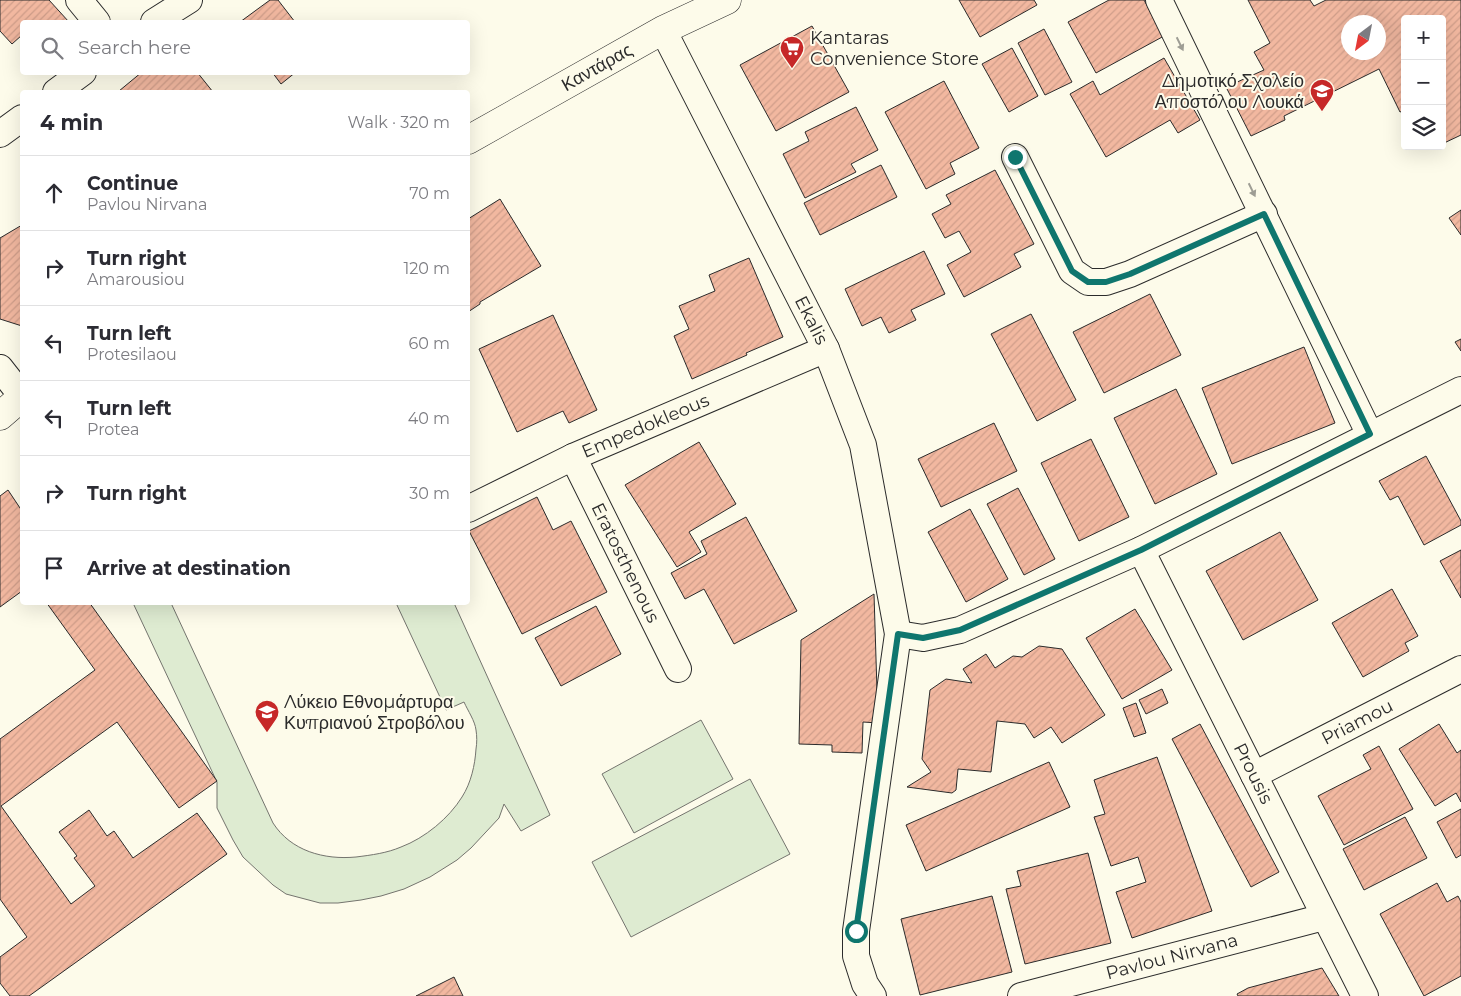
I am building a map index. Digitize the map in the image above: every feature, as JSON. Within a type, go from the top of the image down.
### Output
[{"type":"street","points":[[80,0],[96,20]]},
{"type":"street","points":[[157,20],[189,0]]},
{"type":"street","name":"Καντάρας","points":[[470,139],[663,30],[727,0]]},
{"type":"street","points":[[1159,0],[1370,434]]},
{"type":"street","name":"Ekalis","points":[[663,30],[826,349],[864,445],[898,634]]},
{"type":"street","points":[[59,90],[79,75]]},
{"type":"street","points":[[0,134],[20,119]]},
{"type":"street","points":[[1015,157],[1072,271],[1088,282],[1106,282],[1130,274],[1264,214]]},
{"type":"street","name":"Empedokleous","points":[[470,508],[573,457],[826,349]]},
{"type":"street","points":[[0,368],[20,393]]},
{"type":"street","points":[[873,996],[865,984],[856,956],[856,931],[898,634],[923,638],[960,630],[1141,550],[1461,390]]},
{"type":"street","points":[[0,416],[20,398]]},
{"type":"street","name":"Eratosthenous","points":[[573,457],[678,669]]},
{"type":"street","name":"Prousis","points":[[1141,550],[1365,996]]},
{"type":"street","name":"Priamou","points":[[1254,774],[1461,669]]},
{"type":"street","name":"Pavlou Nirvana","points":[[1021,996],[1324,917]]},
{"type":"green space","points":[[134,605],[172,605],[273,823],[280,833],[289,841],[309,852],[344,858],[385,852],[419,838],[443,820],[457,805],[468,786],[472,774],[477,737],[474,723],[464,702],[446,710],[397,605],[455,605],[550,815],[521,831],[504,804],[499,818],[471,848],[457,860],[430,877],[404,889],[381,896],[338,903],[320,903],[286,894],[273,885],[243,857],[217,808],[217,782]]},
{"type":"green space","points":[[701,720],[733,779],[634,833],[602,774]]},
{"type":"green space","points":[[750,779],[790,854],[631,937],[592,862]]},
{"type":"building","points":[[0,0],[49,0],[67,20],[20,20],[20,37],[12,44],[0,31]]},
{"type":"building","points":[[270,0],[278,0],[293,20],[243,20]]},
{"type":"building","points":[[959,0],[1034,0],[1037,5],[980,37]]},
{"type":"building","points":[[1109,0],[1144,0],[1164,36],[1096,73],[1068,22]]},
{"type":"building","points":[[1248,0],[1310,0],[1314,6],[1326,0],[1461,0],[1461,135],[1446,142],[1446,15],[1401,15],[1400,112],[1379,69],[1284,116],[1285,120],[1251,136],[1226,87],[1264,70],[1254,52],[1270,43]]},
{"type":"building","points":[[812,26],[849,92],[776,131],[740,65]]},
{"type":"building","points":[[1044,29],[1072,82],[1045,95],[1018,43]]},
{"type":"building","points":[[1012,48],[1038,96],[1009,112],[982,64]]},
{"type":"building","points":[[1164,58],[1200,120],[1178,133],[1170,120],[1106,157],[1070,94],[1093,81],[1100,95]]},
{"type":"building","points":[[138,75],[199,75],[211,90],[120,90]]},
{"type":"building","points":[[274,75],[292,75],[281,84]]},
{"type":"building","points":[[944,81],[979,148],[950,163],[955,174],[926,189],[885,112]]},
{"type":"building","points":[[856,107],[878,150],[851,164],[856,172],[805,198],[783,154],[809,141],[805,132]]},
{"type":"building","points":[[881,165],[897,197],[820,235],[804,203]]},
{"type":"building","points":[[995,170],[1034,244],[1014,254],[1021,267],[964,297],[947,265],[971,252],[959,231],[945,238],[932,214],[951,204],[946,195]]},
{"type":"building","points":[[500,199],[541,266],[480,302],[480,304],[470,311],[470,218]]},
{"type":"building","points":[[1461,210],[1461,235],[1449,218]]},
{"type":"building","points":[[20,226],[20,325],[0,319],[0,238]]},
{"type":"building","points":[[924,251],[945,294],[911,310],[916,320],[889,333],[881,317],[862,326],[845,289]]},
{"type":"building","points":[[749,258],[783,337],[692,379],[674,336],[689,329],[679,306],[715,291],[709,275]]},
{"type":"building","points":[[1150,294],[1181,355],[1104,393],[1073,332]]},
{"type":"building","points":[[1031,314],[1076,400],[1037,421],[991,334]]},
{"type":"building","points":[[553,315],[597,410],[569,423],[563,411],[517,432],[479,349]]},
{"type":"building","points":[[1461,339],[1461,351],[1455,342]]},
{"type":"building","points":[[1304,347],[1335,423],[1232,464],[1202,388]]},
{"type":"building","points":[[1176,389],[1217,474],[1155,504],[1114,418]]},
{"type":"building","points":[[994,423],[1017,471],[941,507],[918,459]]},
{"type":"building","points":[[1091,439],[1129,517],[1079,541],[1041,463]]},
{"type":"building","points":[[699,442],[736,504],[689,532],[701,552],[677,567],[625,485]]},
{"type":"building","points":[[1426,456],[1461,521],[1461,525],[1424,545],[1398,496],[1390,500],[1379,481]]},
{"type":"building","points":[[1018,488],[1055,559],[1024,575],[987,504]]},
{"type":"building","points":[[8,490],[20,508],[20,592],[0,607],[0,496]]},
{"type":"building","points":[[537,497],[553,530],[571,521],[607,592],[522,634],[470,530]]},
{"type":"building","points":[[970,509],[1008,579],[966,602],[928,532]]},
{"type":"building","points":[[746,517],[797,611],[734,644],[704,589],[685,599],[671,573],[707,554],[701,541]]},
{"type":"building","points":[[1280,532],[1318,600],[1243,640],[1206,571]]},
{"type":"building","points":[[1461,550],[1461,598],[1440,561]]},
{"type":"building","points":[[1392,589],[1418,636],[1405,643],[1409,651],[1363,677],[1332,623]]},
{"type":"building","points":[[874,594],[878,723],[863,722],[862,753],[832,752],[832,745],[799,744],[801,640]]},
{"type":"building","points":[[48,605],[91,605],[217,781],[179,808],[117,722],[1,806],[71,904],[95,886],[74,858],[77,856],[59,832],[89,810],[107,836],[114,831],[133,858],[197,813],[227,854],[29,996],[10,996],[0,983],[0,957],[27,937],[0,899],[0,739],[95,670]]},
{"type":"building","points":[[596,606],[621,654],[561,686],[535,638]]},
{"type":"building","points":[[1135,609],[1172,670],[1122,699],[1086,638]]},
{"type":"building","points":[[1039,646],[1062,649],[1105,715],[1062,743],[1051,727],[1034,738],[1025,724],[997,721],[991,772],[958,769],[956,790],[952,793],[907,787],[931,772],[922,759],[930,690],[946,679],[972,683],[963,669],[986,654],[995,668],[1013,656],[1022,657]]},
{"type":"building","points":[[1162,689],[1168,703],[1146,714],[1139,700]]},
{"type":"building","points":[[1136,703],[1146,733],[1134,737],[1123,708]]},
{"type":"building","points":[[1200,724],[1279,872],[1251,887],[1172,739]]},
{"type":"building","points":[[1439,724],[1457,753],[1461,750],[1461,802],[1456,793],[1435,806],[1399,749]]},
{"type":"building","points":[[1379,746],[1413,809],[1344,845],[1318,796],[1371,769],[1363,755]]},
{"type":"building","points":[[1157,757],[1212,911],[1132,938],[1116,892],[1146,882],[1138,857],[1111,866],[1094,817],[1105,814],[1094,780]]},
{"type":"building","points":[[1049,762],[1070,807],[926,871],[906,825]]},
{"type":"building","points":[[1461,809],[1461,855],[1456,858],[1437,822]]},
{"type":"building","points":[[1405,817],[1427,858],[1364,890],[1343,849]]},
{"type":"building","points":[[1088,853],[1111,943],[1025,964],[1006,889],[1021,886],[1017,871]]},
{"type":"building","points":[[1437,883],[1447,902],[1458,896],[1461,902],[1461,976],[1424,996],[1380,914]]},
{"type":"building","points":[[992,896],[1012,972],[920,995],[901,919]]},
{"type":"building","points":[[1322,968],[1339,996],[1238,996],[1237,994],[1248,988]]},
{"type":"building","points":[[454,977],[463,996],[416,996]]},
{"type":"place","name":"Kantaras Convenience Store","points":[[792,69]]},
{"type":"place","name":"Δημοτικό Σχολείο Αποστόλου Λουκά","points":[[1322,112]]},
{"type":"place","name":"Λύκειο Εθνομάρτυρα Κυπριανού Στροβόλου","points":[[267,733]]},
{"type":"route","points":[[856,931],[898,634],[923,638],[960,630],[1141,550],[1370,434],[1264,214],[1130,274],[1106,282],[1088,282],[1072,271],[1015,157]]}]
